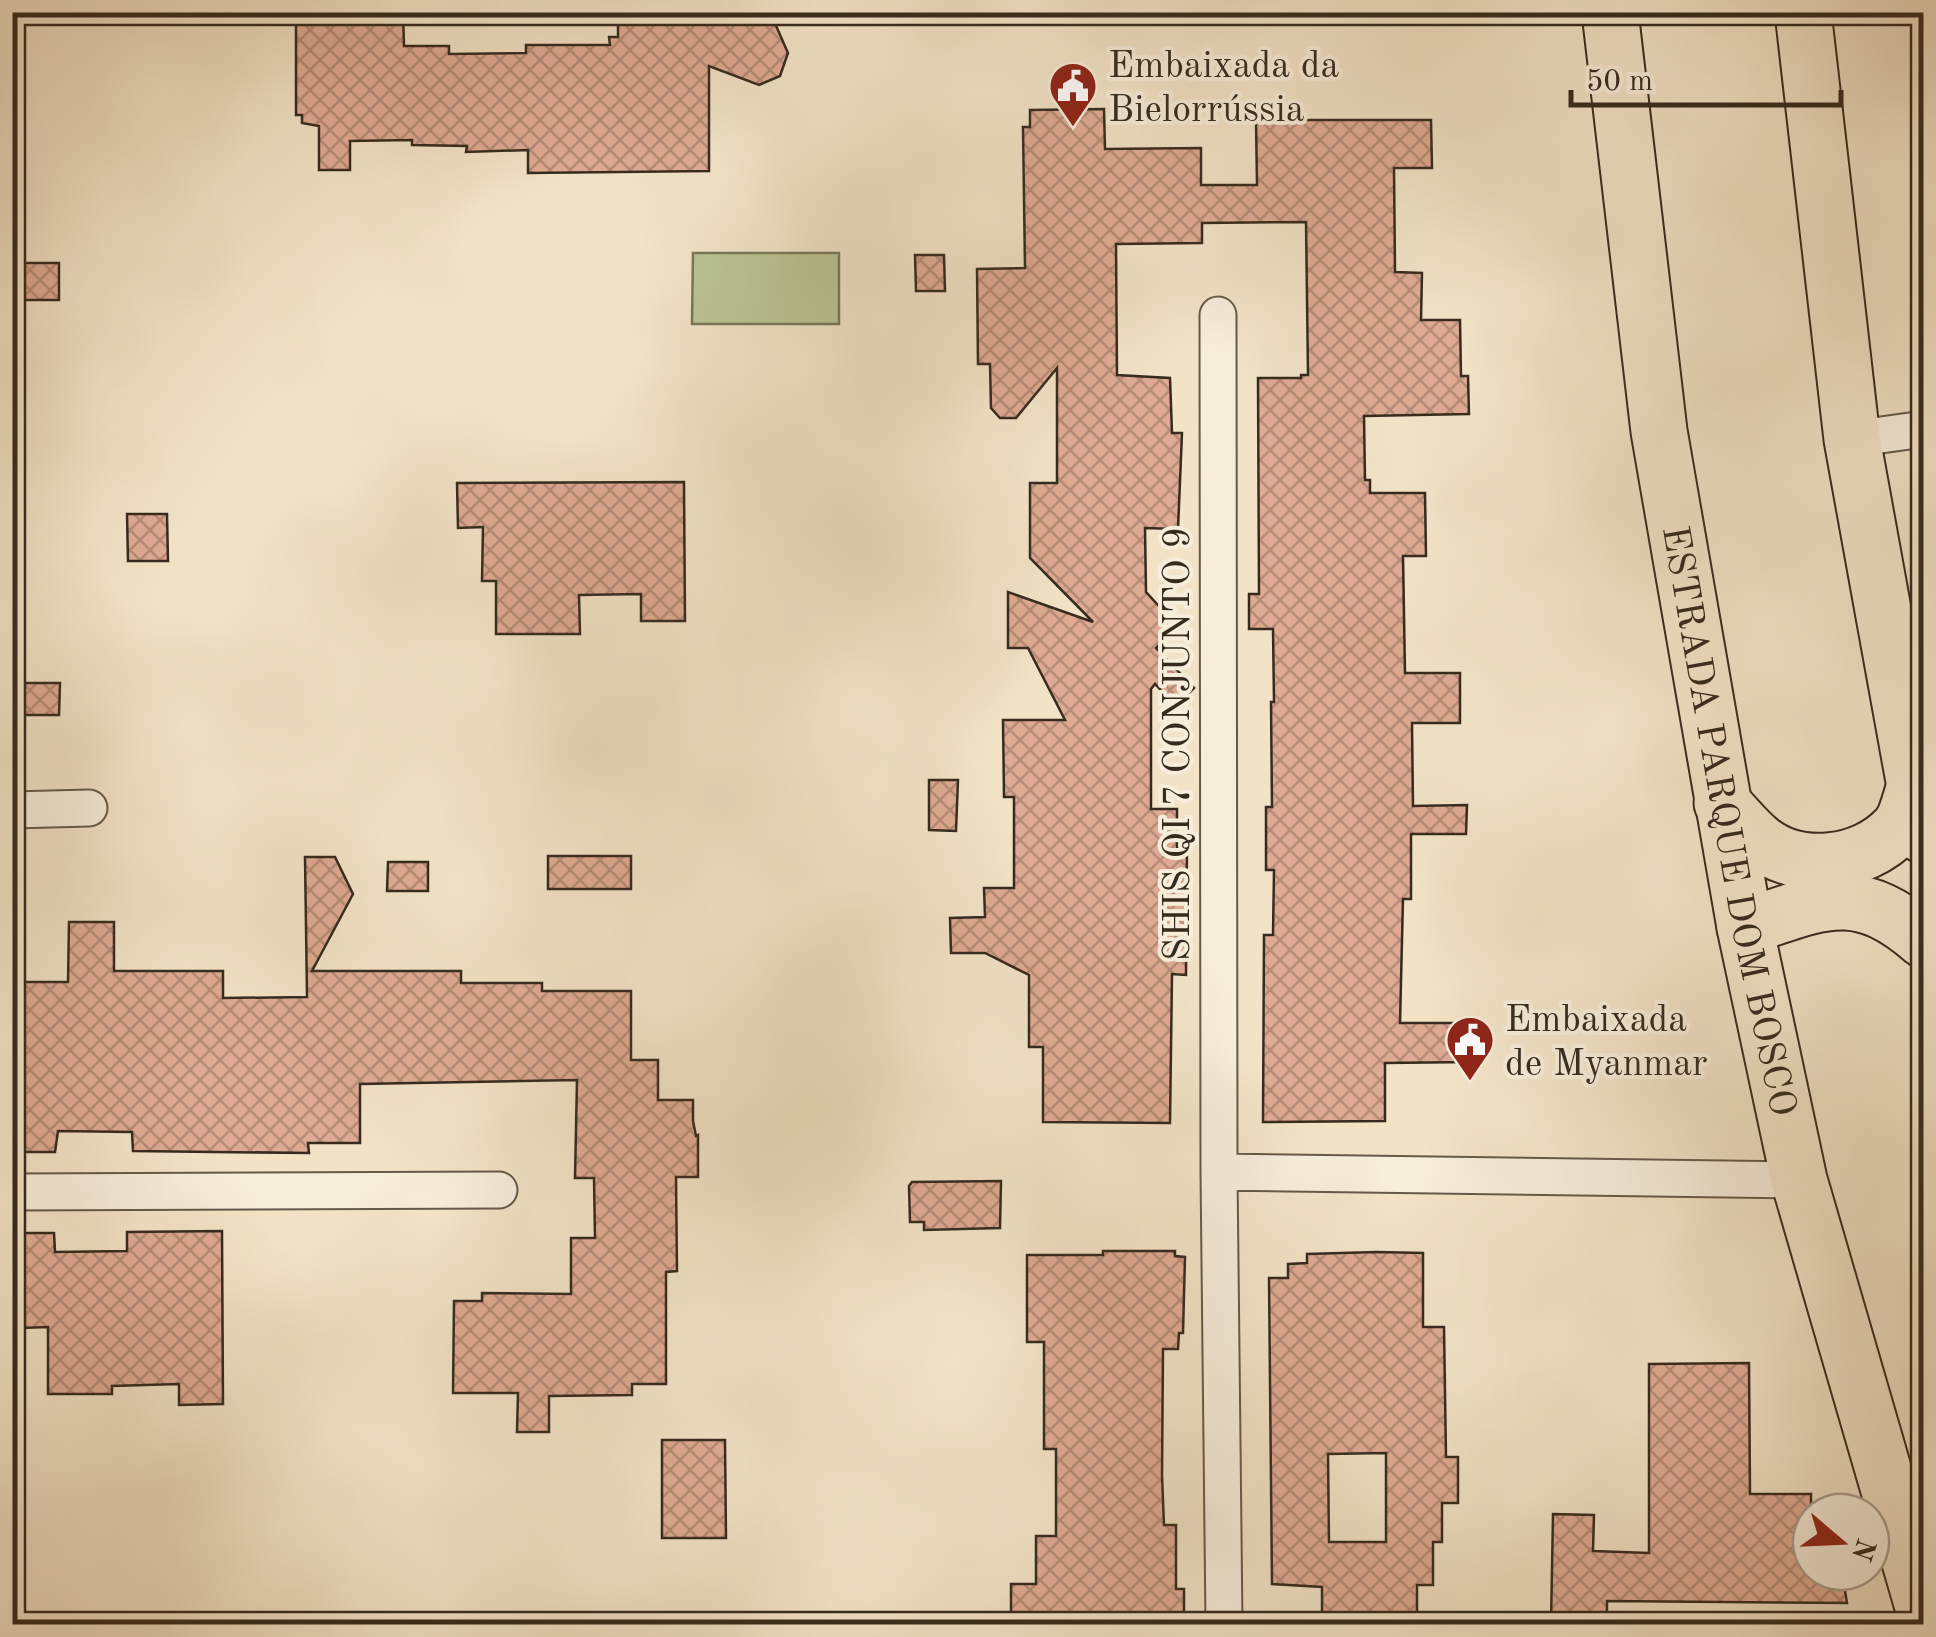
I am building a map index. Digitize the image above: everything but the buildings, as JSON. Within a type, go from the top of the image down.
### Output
[{"type":"main road","name":"ESTRADA PARQUE DOM BOSCO","points":[[1610,12],[1659,430],[1745,927],[1800,1180],[1924,1610]]},
{"type":"main road","points":[[1722,802],[1761,843],[1789,858],[1818,861],[1848,858],[1876,847],[1919,811],[1852,439],[1804,12]]},
{"type":"main road","points":[[1745,927],[1841,899],[1900,919],[1924,940]]},
{"type":"street","name":"SHIS QI 7 CONJUNTO 9","points":[[1218,315],[1224,1624]]},
{"type":"street","points":[[1852,439],[1924,429]]},
{"type":"street","points":[[12,810],[89,808]]},
{"type":"street","points":[[1219,1172],[1800,1180]]},
{"type":"street","points":[[12,1192],[499,1190]]},
{"type":"green space","points":[[693,253],[839,253],[839,324],[692,324]]},
{"type":"place","name":"Embaixada da Bielorrússia","points":[[1073,128]]},
{"type":"place","name":"Embaixada de Myanmar","points":[[1470,1082]]}]
